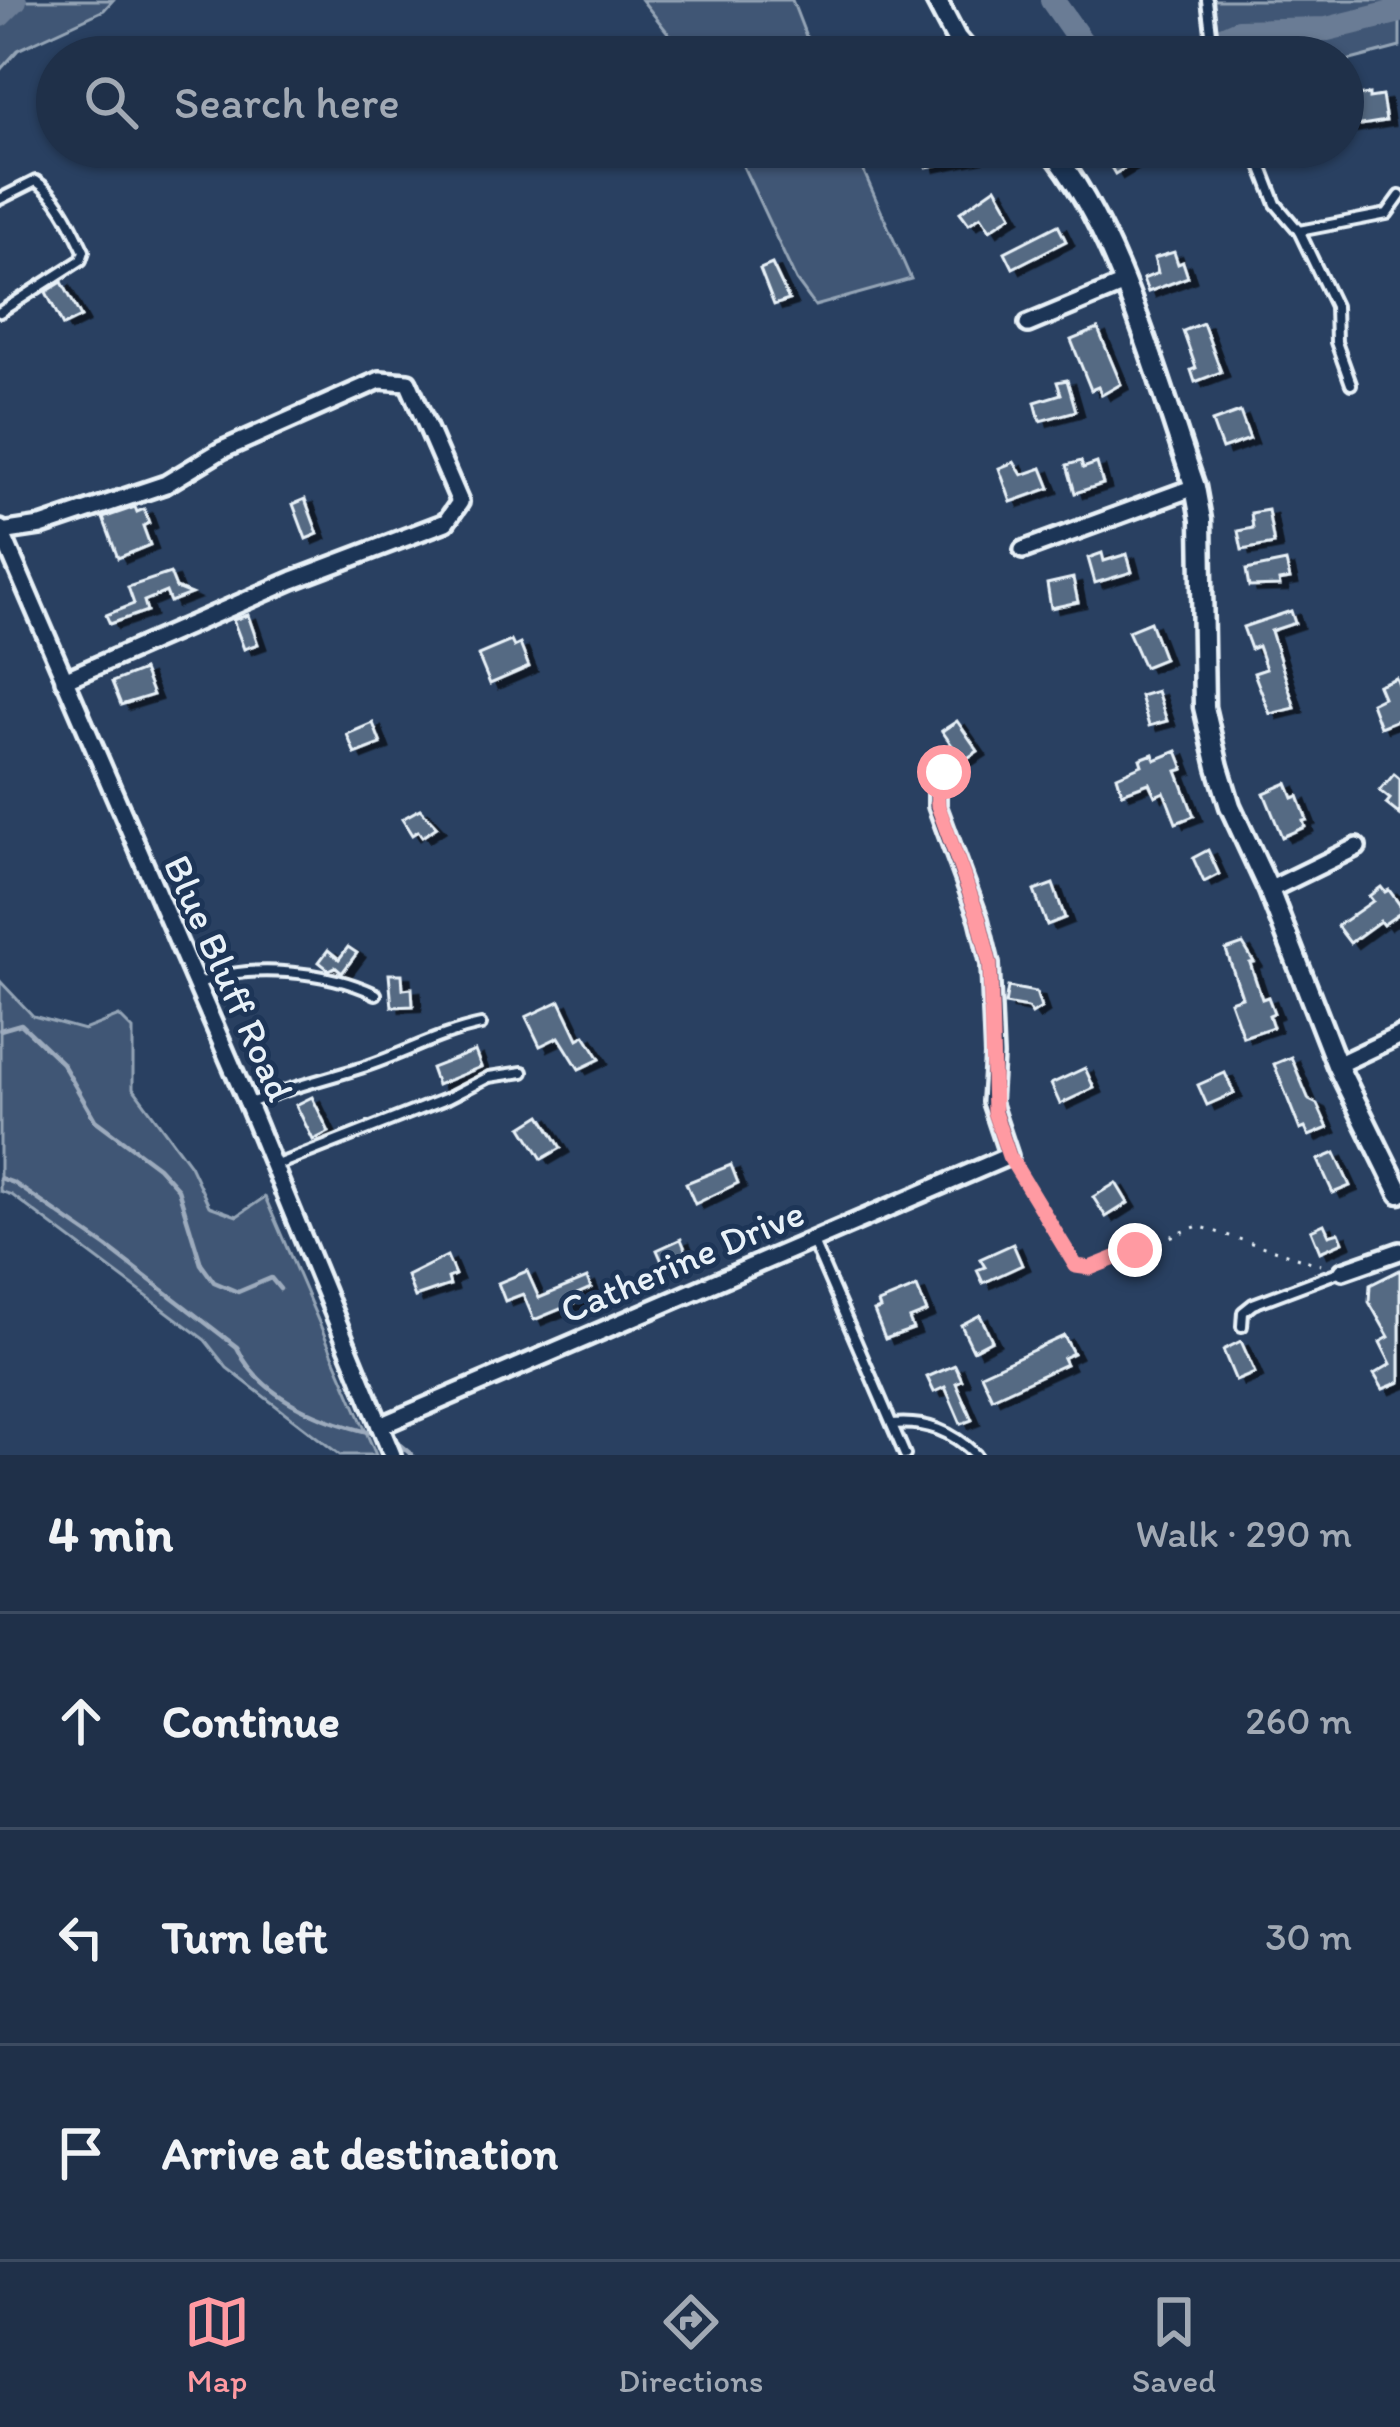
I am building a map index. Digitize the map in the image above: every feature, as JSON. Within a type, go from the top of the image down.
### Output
[{"type":"street","points":[[936,0],[955,36]]},
{"type":"street","points":[[1064,168],[1085,199],[1124,284],[1195,487],[1201,520],[1204,707],[1230,806],[1269,890],[1337,1065],[1400,1193]]},
{"type":"street","points":[[1028,324],[1124,284]]},
{"type":"street","points":[[1,531],[41,526],[166,484],[222,451],[380,380],[408,382],[446,468],[460,502],[446,522],[293,580],[64,680]]},
{"type":"street","points":[[1023,550],[1195,487]]},
{"type":"street","name":"Blue Bluff Road","points":[[1,531],[248,1104],[392,1455]]},
{"type":"street","points":[[944,772],[938,806],[979,919],[990,964],[991,1102],[1009,1156]]},
{"type":"street","points":[[1269,890],[1357,847]]},
{"type":"street","points":[[1337,1065],[1400,1035]]},
{"type":"street","name":"Catherine Drive","points":[[380,1426],[1009,1156]]},
{"type":"street","points":[[1342,1271],[1400,1251]]},
{"type":"lane","points":[[1207,0],[1211,36]]},
{"type":"lane","points":[[1262,168],[1276,204],[1299,231],[1335,305],[1336,342],[1351,385]]},
{"type":"lane","points":[[0,199],[35,181],[45,187],[84,251],[81,260],[0,312]]},
{"type":"lane","points":[[1299,231],[1387,214],[1400,196]]},
{"type":"lane","points":[[196,985],[239,972],[331,976],[376,994]]},
{"type":"lane","points":[[248,1104],[481,1024]]},
{"type":"lane","points":[[274,1166],[448,1098],[489,1077],[523,1072]]},
{"type":"lane","points":[[812,1240],[905,1455]]},
{"type":"lane","points":[[1242,1326],[1243,1312],[1253,1304],[1342,1271]]},
{"type":"lane","points":[[892,1424],[928,1425],[956,1438],[976,1455]]},
{"type":"path","points":[[1009,1156],[1076,1266],[1090,1268],[1198,1226],[1342,1271]]},
{"type":"shaded area","points":[[0,0],[113,0],[104,10],[48,36],[36,36],[36,42],[18,50],[0,70]]},
{"type":"shaded area","points":[[642,0],[792,0],[806,36],[670,36]]},
{"type":"shaded area","points":[[1213,0],[1400,0],[1400,47],[1364,56],[1364,36],[1218,36]]},
{"type":"shaded area","points":[[744,168],[862,168],[911,279],[815,306],[796,280]]},
{"type":"shaded area","points":[[0,981],[33,1016],[84,1030],[119,1016],[133,1030],[133,1088],[190,1165],[209,1206],[237,1216],[265,1197],[376,1455],[340,1455],[227,1368],[205,1340],[12,1195],[0,1191]]},
{"type":"building","points":[[1364,95],[1382,96],[1386,121],[1364,125]]},
{"type":"building","points":[[996,187],[1012,215],[990,230],[981,216],[969,224],[960,212]]},
{"type":"building","points":[[1058,225],[1066,241],[1013,268],[1005,252]]},
{"type":"building","points":[[1174,252],[1188,277],[1148,292],[1143,279],[1158,273],[1154,258]]},
{"type":"building","points":[[772,264],[789,300],[774,305],[760,269]]},
{"type":"building","points":[[62,282],[81,317],[63,326],[46,292]]},
{"type":"building","points":[[1203,323],[1221,372],[1195,382],[1191,370],[1196,368],[1183,331]]},
{"type":"building","points":[[1098,329],[1121,384],[1102,395],[1098,387],[1091,390],[1071,340]]},
{"type":"building","points":[[1067,380],[1076,411],[1040,421],[1035,402],[1061,394],[1057,382]]},
{"type":"building","points":[[1240,412],[1250,439],[1222,449],[1212,422]]},
{"type":"building","points":[[1081,461],[1083,468],[1097,463],[1103,484],[1075,493],[1067,465]]},
{"type":"building","points":[[1014,462],[1022,475],[1042,468],[1050,488],[1011,502],[999,468]]},
{"type":"building","points":[[305,499],[318,534],[306,539],[293,504]]},
{"type":"building","points":[[135,507],[137,512],[144,509],[149,523],[143,526],[150,545],[118,558],[103,518]]},
{"type":"building","points":[[1268,510],[1274,544],[1242,550],[1238,531],[1253,528],[1251,513]]},
{"type":"building","points":[[1102,553],[1104,561],[1127,554],[1132,572],[1095,583],[1088,558]]},
{"type":"building","points":[[1286,562],[1290,579],[1279,581],[1280,586],[1249,587],[1246,570]]},
{"type":"building","points":[[170,573],[176,588],[191,594],[170,602],[166,592],[144,601],[147,611],[110,624],[106,615],[134,604],[128,587]]},
{"type":"building","points":[[1073,578],[1078,602],[1051,608],[1047,584]]},
{"type":"building","points":[[1291,611],[1295,623],[1271,631],[1295,708],[1270,714],[1254,673],[1266,669],[1258,646],[1251,649],[1243,627]]},
{"type":"building","points":[[248,615],[258,644],[244,649],[233,620]]},
{"type":"building","points":[[1150,622],[1164,659],[1144,667],[1128,631]]},
{"type":"building","points":[[511,641],[514,647],[520,644],[529,667],[490,684],[478,655]]},
{"type":"building","points":[[143,670],[153,695],[121,705],[112,682]]},
{"type":"building","points":[[1396,678],[1400,719],[1380,727],[1371,703],[1383,697],[1378,685]]},
{"type":"building","points":[[1157,691],[1167,721],[1149,726],[1140,696]]},
{"type":"building","points":[[957,721],[978,751],[963,761],[942,731]]},
{"type":"building","points":[[373,723],[381,744],[355,754],[347,734]]},
{"type":"building","points":[[1177,751],[1184,769],[1177,771],[1194,816],[1176,823],[1164,792],[1155,796],[1149,783],[1122,793],[1117,776],[1142,765],[1140,759],[1153,754],[1155,760]]},
{"type":"building","points":[[1394,774],[1400,779],[1400,815],[1386,804],[1390,799],[1380,791]]},
{"type":"building","points":[[1287,783],[1307,820],[1305,827],[1282,837],[1264,793]]},
{"type":"building","points":[[420,809],[437,827],[422,837],[418,831],[412,835],[402,819]]},
{"type":"building","points":[[1208,850],[1219,874],[1204,882],[1193,858]]},
{"type":"building","points":[[1053,884],[1065,918],[1047,925],[1034,891]]},
{"type":"building","points":[[1381,887],[1400,905],[1400,913],[1350,943],[1337,926],[1373,901],[1369,896]]},
{"type":"building","points":[[1243,944],[1254,962],[1250,963],[1262,999],[1268,997],[1274,1013],[1269,1015],[1273,1027],[1243,1037],[1230,1001],[1242,997],[1226,950]]},
{"type":"building","points":[[348,947],[357,953],[342,973],[319,962],[328,950],[339,959]]},
{"type":"building","points":[[389,974],[402,974],[403,989],[412,988],[413,1006],[392,1007]]},
{"type":"building","points":[[1008,987],[1036,992],[1041,1008],[1032,1014],[1028,1008],[1005,1004]]},
{"type":"building","points":[[560,1001],[578,1039],[585,1035],[600,1059],[579,1069],[559,1037],[540,1046],[526,1017]]},
{"type":"building","points":[[475,1051],[481,1067],[437,1085],[431,1068]]},
{"type":"building","points":[[1291,1057],[1309,1100],[1317,1104],[1328,1128],[1309,1136],[1305,1128],[1300,1130],[1274,1064]]},
{"type":"building","points":[[1085,1068],[1094,1088],[1060,1104],[1051,1084]]},
{"type":"building","points":[[1225,1073],[1234,1093],[1207,1105],[1198,1085]]},
{"type":"building","points":[[312,1097],[329,1132],[313,1140],[296,1105]]},
{"type":"building","points":[[541,1115],[561,1148],[542,1159],[522,1127]]},
{"type":"building","points":[[1335,1153],[1350,1186],[1333,1193],[1318,1160]]},
{"type":"building","points":[[731,1165],[738,1183],[695,1204],[686,1183]]},
{"type":"building","points":[[1116,1183],[1128,1203],[1106,1217],[1093,1197]]},
{"type":"building","points":[[1324,1224],[1329,1235],[1339,1232],[1343,1242],[1320,1252],[1311,1230]]},
{"type":"building","points":[[681,1239],[688,1256],[664,1266],[657,1250]]},
{"type":"building","points":[[1013,1244],[1022,1265],[983,1283],[977,1270],[985,1267],[980,1259]]},
{"type":"building","points":[[447,1256],[455,1275],[448,1278],[450,1285],[415,1297],[407,1276]]},
{"type":"building","points":[[1400,1270],[1400,1382],[1383,1389],[1374,1374],[1391,1364],[1380,1342],[1389,1337],[1369,1302],[1370,1285]]},
{"type":"building","points":[[527,1271],[539,1298],[587,1278],[591,1288],[577,1294],[580,1301],[534,1320],[523,1294],[505,1301],[498,1283]]},
{"type":"building","points":[[917,1287],[927,1312],[909,1319],[913,1329],[885,1339],[874,1311],[880,1309],[878,1303]]},
{"type":"building","points":[[980,1315],[992,1340],[973,1350],[961,1325]]},
{"type":"building","points":[[1064,1336],[1073,1353],[1063,1358],[1066,1364],[992,1398],[981,1374]]},
{"type":"building","points":[[1241,1341],[1255,1373],[1236,1381],[1223,1350]]},
{"type":"building","points":[[955,1365],[962,1380],[956,1383],[972,1420],[961,1424],[945,1387],[934,1392],[927,1377]]},
{"type":"waterway","points":[[0,15],[15,0]]},
{"type":"waterway","points":[[1052,0],[1077,36]]},
{"type":"waterway","points":[[1227,36],[1238,31],[1327,29],[1400,11]]},
{"type":"waterway","points":[[0,1030],[21,1024],[62,1063],[95,1120],[158,1167],[178,1189],[201,1264],[214,1282],[238,1292],[271,1278],[280,1289]]},
{"type":"waterway","points":[[0,1178],[107,1247],[237,1347],[247,1365],[277,1394],[315,1415],[376,1434]]},
{"type":"waterway","points":[[400,1445],[412,1455]]},
{"type":"route","points":[[944,772],[938,806],[979,919],[990,964],[991,1102],[1009,1156],[1076,1266],[1090,1268],[1135,1250]]}]
